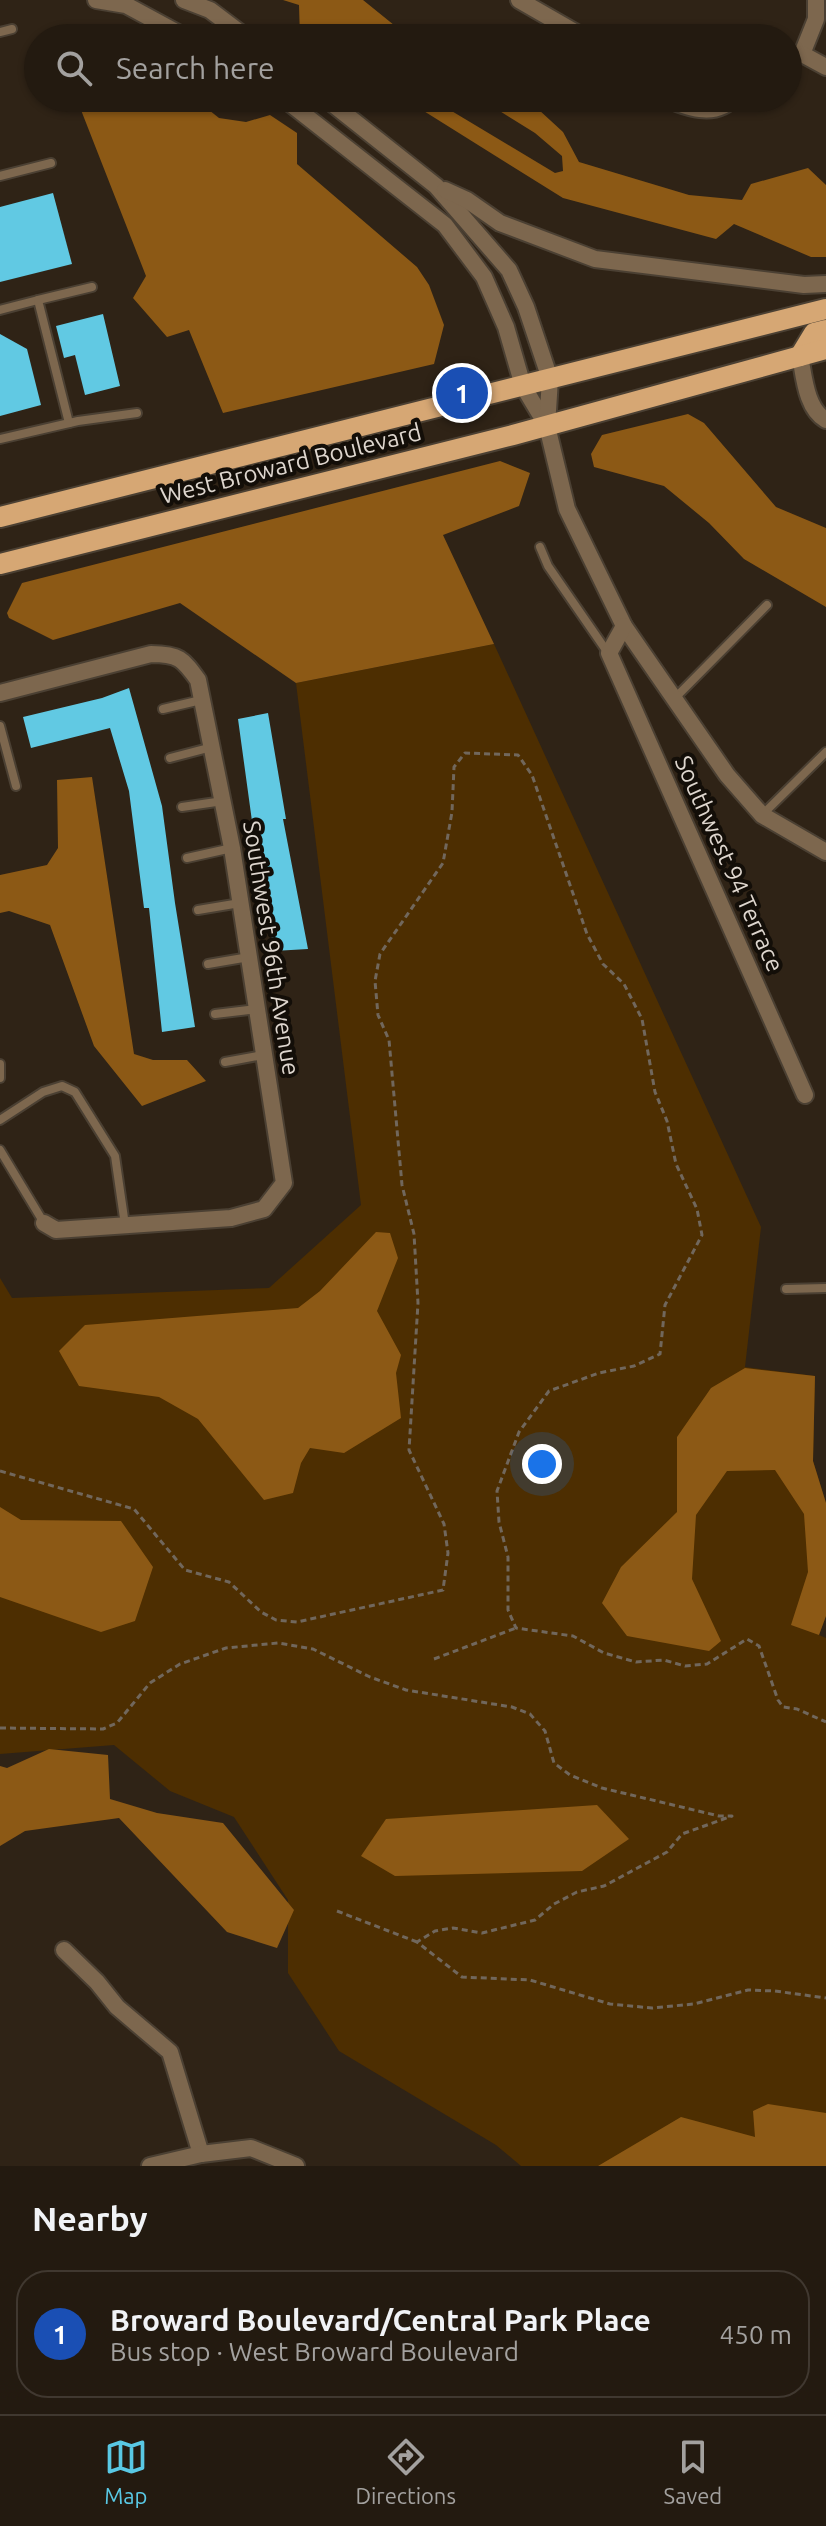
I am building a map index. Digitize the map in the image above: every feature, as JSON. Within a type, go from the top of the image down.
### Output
[{"type":"main road","name":"West Broward Boulevard","points":[[0,517],[826,309]]},
{"type":"main road","points":[[800,356],[814,333],[826,330]]},
{"type":"main road","name":"West Broward Boulevard","points":[[0,564],[547,426],[826,349]]},
{"type":"street","points":[[96,0],[126,5],[161,24]]},
{"type":"street","points":[[184,0],[210,10],[228,24]]},
{"type":"street","points":[[802,44],[816,19],[816,0]]},
{"type":"street","points":[[527,2],[562,24]]},
{"type":"street","points":[[802,58],[826,67]]},
{"type":"street","points":[[300,112],[445,225],[484,277],[506,327],[523,386],[547,426]]},
{"type":"street","points":[[343,112],[436,186],[509,270],[526,307],[550,379],[547,426],[567,509],[624,626],[727,775],[762,815],[826,852]]},
{"type":"street","points":[[436,186],[467,200],[500,223],[595,259],[804,285],[826,284]]},
{"type":"street","points":[[800,356],[809,397],[819,416],[826,420]]},
{"type":"street","points":[[609,653],[624,626]]},
{"type":"street","name":"Southwest 94 Terrace","points":[[609,653],[805,1095]]},
{"type":"street","name":"Southwest 96th Avenue","points":[[0,693],[151,654],[184,659],[198,680],[232,848],[284,1183],[264,1209],[231,1218],[56,1230],[44,1223]]},
{"type":"street","points":[[64,1950],[117,2007],[170,2052],[201,2154]]},
{"type":"street","points":[[150,2166],[201,2154],[251,2148],[296,2166]]},
{"type":"lane","points":[[0,32],[12,29]]},
{"type":"lane","points":[[687,112],[717,112]]},
{"type":"lane","points":[[0,176],[51,163]]},
{"type":"lane","points":[[0,310],[92,287]]},
{"type":"lane","points":[[38,300],[69,423]]},
{"type":"lane","points":[[0,439],[69,423],[137,413]]},
{"type":"lane","name":"Southwest 94 Terrace","points":[[540,547],[548,566],[609,653]]},
{"type":"lane","points":[[674,699],[767,605]]},
{"type":"lane","points":[[163,709],[202,700]]},
{"type":"lane","points":[[0,726],[16,786]]},
{"type":"lane","points":[[170,758],[212,747]]},
{"type":"lane","points":[[762,815],[826,752]]},
{"type":"lane","points":[[182,807],[223,801]]},
{"type":"lane","points":[[187,858],[232,848]]},
{"type":"lane","points":[[198,910],[240,903]]},
{"type":"lane","points":[[208,964],[249,957]]},
{"type":"lane","points":[[215,1014],[257,1009]]},
{"type":"lane","points":[[225,1062],[264,1055]]},
{"type":"lane","points":[[0,1064],[0,1078]]},
{"type":"lane","points":[[0,1120],[43,1092],[62,1086],[75,1092],[115,1156],[125,1225]]},
{"type":"lane","points":[[0,1150],[44,1223]]},
{"type":"lane","points":[[786,1289],[826,1288]]},
{"type":"path","points":[[0,1471],[134,1509],[185,1570],[229,1582],[261,1612],[276,1620],[297,1622],[443,1590],[448,1553],[444,1524],[409,1450],[418,1303],[414,1234],[402,1185],[389,1040],[378,1015],[375,981],[380,954],[443,863],[452,812],[454,767],[465,753],[518,755],[532,775],[587,934],[603,964],[624,984],[642,1019],[655,1092],[667,1121],[676,1164],[697,1209],[702,1235],[665,1305],[660,1354],[634,1366],[599,1373],[549,1391],[519,1432],[497,1491],[499,1522],[508,1557],[508,1610],[516,1628]]},
{"type":"path","points":[[434,1659],[516,1628],[573,1636],[604,1653],[636,1662],[664,1660],[685,1666],[707,1664],[747,1639],[759,1646],[783,1707],[797,1709],[826,1722]]},
{"type":"path","points":[[0,1728],[103,1729],[117,1723],[150,1683],[180,1664],[226,1648],[278,1643],[313,1649],[370,1677],[406,1690],[512,1707],[530,1714],[545,1731],[554,1763],[570,1775],[616,1792],[719,1816],[732,1816],[682,1834],[667,1852],[604,1886],[577,1892],[554,1904],[535,1920],[482,1933],[453,1928],[435,1931],[417,1942]]},
{"type":"path","points":[[337,1911],[417,1942],[462,1977],[530,1980],[610,2004],[652,2008],[694,2004],[748,1990],[826,1998]]},
{"type":"shaded area","points":[[283,0],[363,0],[393,24],[300,24],[299,5]]},
{"type":"shaded area","points":[[82,112],[212,112],[219,118],[246,122],[270,115],[297,133],[297,164],[417,267],[429,285],[444,325],[434,364],[223,413],[189,330],[167,337],[133,298],[146,276]]},
{"type":"shaded area","points":[[425,112],[453,112],[555,173],[563,171],[562,156],[535,133],[501,112],[541,112],[563,132],[579,162],[689,195],[742,200],[751,184],[808,168],[826,185],[826,257],[811,257],[734,224],[716,239],[563,198]]},
{"type":"shaded area","points":[[688,414],[704,423],[776,507],[826,528],[826,607],[744,559],[709,523],[664,486],[594,467],[591,454],[602,435]]},
{"type":"shaded area","points":[[500,461],[530,473],[519,506],[443,535],[494,644],[296,683],[180,603],[53,640],[9,618],[7,613],[22,583]]},
{"type":"shaded area","points":[[494,644],[761,1227],[745,1367],[815,1376],[813,1461],[826,1503],[826,1616],[819,1635],[826,1638],[826,2166],[521,2166],[496,2145],[339,2051],[288,1973],[288,1900],[234,1817],[170,1791],[114,1745],[0,1754],[0,1278],[12,1298],[269,1288],[361,1205],[296,683]]},
{"type":"shaded area","points":[[92,777],[134,1054],[153,1060],[187,1060],[206,1081],[142,1106],[94,1046],[50,925],[9,911],[0,913],[0,875],[47,865],[58,848],[57,780]]},
{"type":"shaded area","points":[[376,1232],[390,1233],[398,1258],[377,1311],[401,1355],[396,1373],[401,1418],[344,1453],[310,1448],[301,1463],[293,1493],[264,1500],[198,1419],[159,1397],[79,1386],[59,1351],[85,1325],[298,1308],[320,1291]]},
{"type":"shaded area","points":[[745,1368],[815,1376],[813,1461],[826,1503],[826,1616],[819,1635],[791,1625],[808,1572],[804,1514],[775,1470],[727,1471],[696,1515],[692,1579],[721,1641],[709,1651],[627,1636],[602,1603],[621,1567],[677,1512],[677,1437],[711,1388]]},
{"type":"shaded area","points":[[0,1507],[21,1520],[121,1521],[153,1567],[135,1621],[101,1632],[0,1597]]},
{"type":"shaded area","points":[[49,1749],[108,1755],[110,1799],[157,1813],[223,1823],[294,1910],[277,1948],[227,1932],[119,1818],[25,1831],[0,1846],[0,1766],[7,1768]]},
{"type":"shaded area","points":[[597,1805],[629,1839],[582,1871],[395,1876],[361,1856],[386,1819]]},
{"type":"shaded area","points":[[768,2104],[826,2113],[826,2166],[598,2166],[681,2117],[755,2137],[753,2111]]},
{"type":"building","points":[[53,193],[72,264],[0,282],[0,207]]},
{"type":"building","points":[[103,314],[120,386],[85,395],[75,355],[64,358],[56,326]]},
{"type":"building","points":[[0,334],[27,349],[41,405],[0,416]]},
{"type":"building","points":[[129,688],[162,806],[195,1027],[162,1032],[149,908],[144,908],[129,791],[110,728],[31,748],[23,717],[102,698]]},
{"type":"building","points":[[268,713],[286,819],[283,819],[308,949],[274,951],[255,843],[238,719]]},
{"type":"place","name":"Broward Boulevard/Central Park Place","points":[[462,393]]}]
